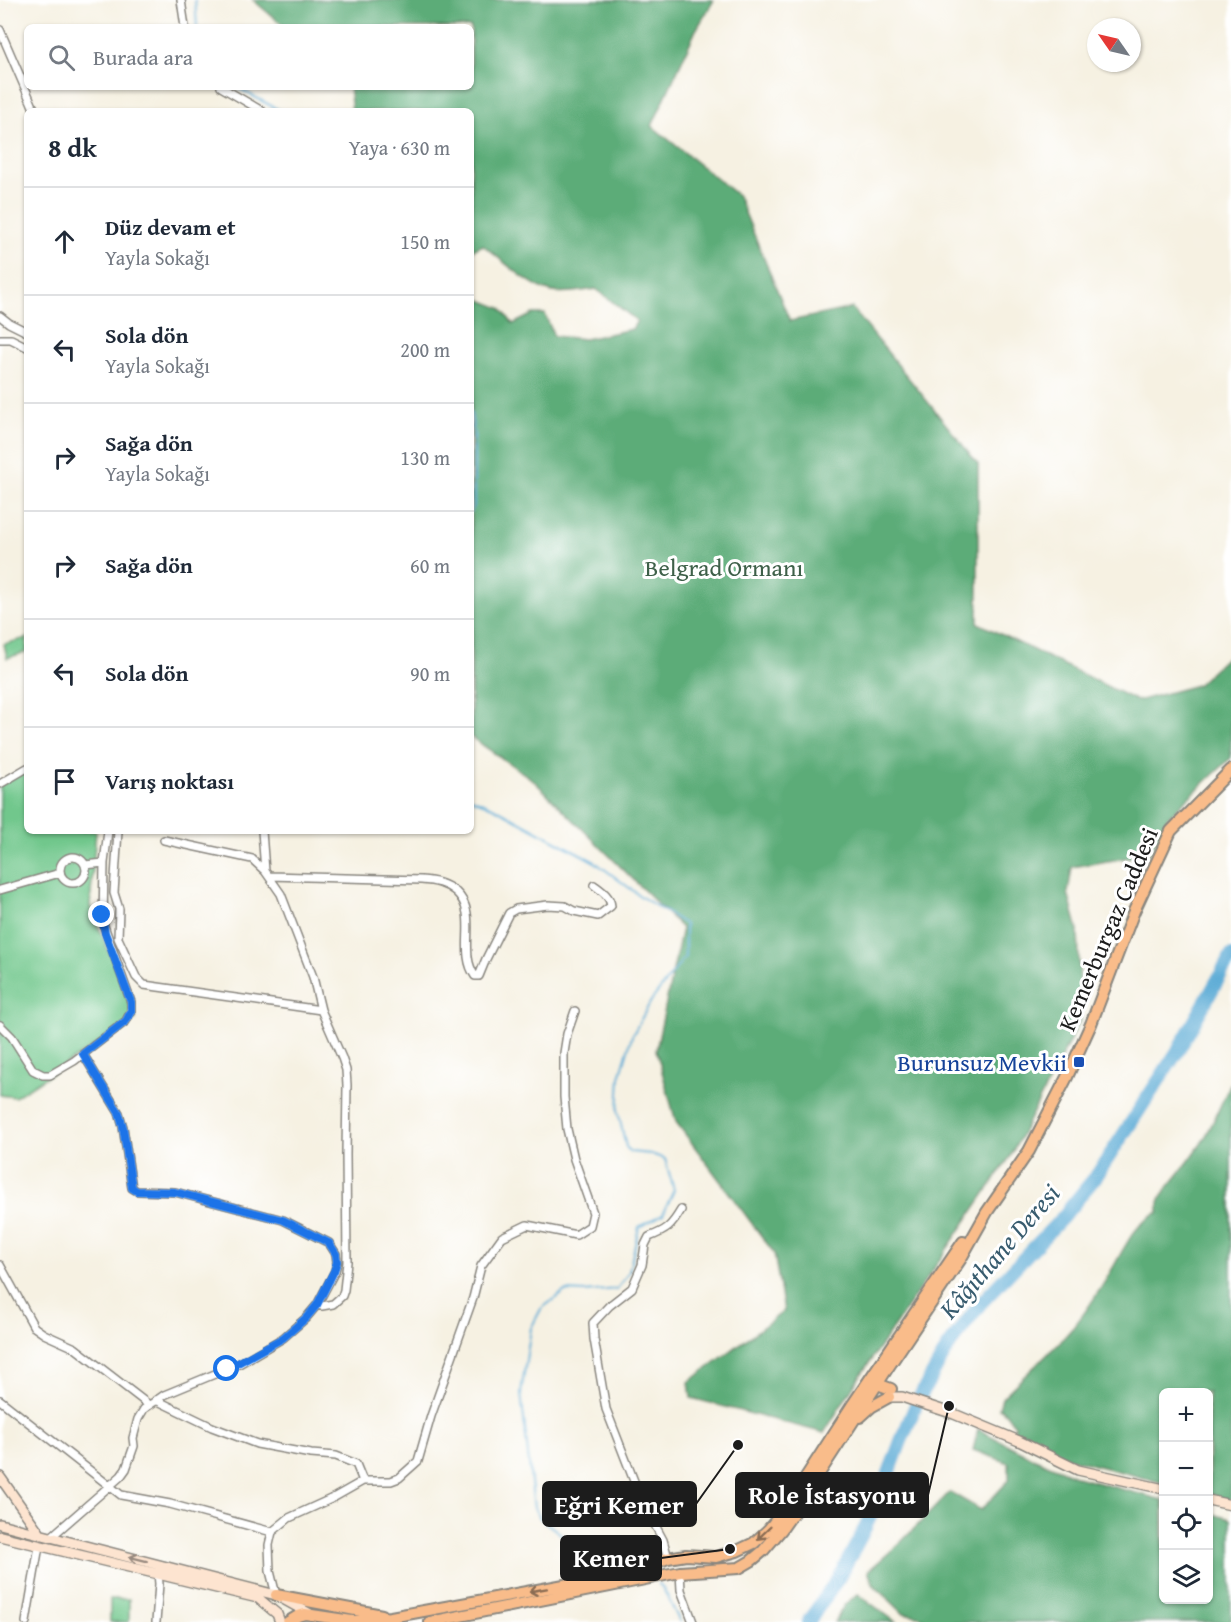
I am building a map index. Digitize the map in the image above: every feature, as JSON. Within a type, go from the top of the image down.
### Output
[{"type":"main road","name":"Kemerburgaz Caddesi","points":[[874,1384],[960,1260],[987,1212],[1029,1151],[1091,1024],[1134,911],[1171,831],[1231,770]]},
{"type":"main road","name":"Kemerburgaz Caddesi","points":[[874,1384],[956,1251],[987,1212]]},
{"type":"main road","points":[[888,1366],[890,1393]]},
{"type":"main road","points":[[680,1572],[696,1561],[737,1551],[754,1543],[769,1529],[874,1384]]},
{"type":"main road","points":[[435,1608],[435,1621],[680,1572],[739,1568],[763,1551],[781,1530],[874,1384]]},
{"type":"main road","points":[[874,1384],[880,1393],[890,1393],[936,1407],[1019,1441],[1078,1470],[1159,1489]]},
{"type":"main road","points":[[849,1426],[890,1393]]},
{"type":"main road","points":[[0,1477],[41,1535],[39,1546]]},
{"type":"main road","points":[[1213,1501],[1231,1505]]},
{"type":"main road","points":[[0,1524],[276,1595],[391,1617]]},
{"type":"main road","points":[[0,1536],[258,1598],[277,1614],[279,1622]]},
{"type":"main road","points":[[288,1622],[305,1614],[316,1618],[352,1621],[391,1617],[634,1571],[666,1558],[686,1555],[716,1557]]},
{"type":"main road","points":[[666,1558],[680,1572]]},
{"type":"main road","points":[[276,1595],[316,1618]]},
{"type":"street","points":[[181,0],[185,24]]},
{"type":"street","points":[[0,30],[24,86]]},
{"type":"street","points":[[26,90],[34,108]]},
{"type":"street","points":[[226,90],[257,108]]},
{"type":"street","points":[[0,316],[24,330]]},
{"type":"street","points":[[0,339],[11,339],[24,346]]},
{"type":"street","points":[[0,784],[24,770]]},
{"type":"street","points":[[0,1025],[12,1037],[33,1070],[43,1075],[50,1075],[83,1054],[126,1021],[131,1011],[131,1002],[103,923],[104,863],[108,834]]},
{"type":"street","points":[[118,834],[114,893],[119,909],[118,938],[136,977],[144,985],[321,1010]]},
{"type":"street","points":[[262,834],[267,874]]},
{"type":"street","points":[[164,840],[252,859],[267,874],[281,894],[314,977],[321,1010],[346,1070],[347,1262],[344,1290],[338,1300],[328,1306],[317,1305]]},
{"type":"street","points":[[75,857],[83,861],[85,865],[86,873],[77,883],[69,882],[60,873],[61,864],[67,858],[75,857]]},
{"type":"street","points":[[85,865],[104,863]]},
{"type":"street","points":[[0,890],[60,873]]},
{"type":"street","points":[[267,874],[421,880],[437,881],[446,885],[465,903],[468,920],[469,963],[475,976],[479,976],[509,913],[516,909],[548,904],[565,906],[574,911],[598,916],[611,906],[610,899],[594,885]]},
{"type":"street","points":[[276,1595],[270,1571],[269,1545],[272,1532],[290,1518],[363,1481],[391,1481],[399,1478],[418,1461],[431,1416],[473,1298],[481,1266],[502,1238],[527,1226],[576,1235],[590,1226],[593,1213],[574,1159],[567,1130],[564,1097],[564,1053],[567,1034],[575,1011]]},
{"type":"street","points":[[51,1537],[121,1476],[126,1469],[134,1446],[138,1419],[144,1409],[164,1395],[239,1364],[294,1329],[317,1305],[337,1262],[336,1254],[329,1243],[283,1220],[175,1192],[137,1191],[132,1188],[119,1113],[83,1054]]},
{"type":"street","points":[[666,1558],[663,1540],[641,1500],[606,1409],[593,1323],[609,1306],[632,1288],[642,1265],[645,1245],[649,1237],[662,1232],[672,1224],[681,1210]]},
{"type":"street","points":[[0,1265],[34,1327],[75,1348],[152,1402],[257,1444],[336,1456],[356,1464],[363,1481]]},
{"type":"street","points":[[0,1400],[121,1495],[170,1504],[272,1532]]},
{"type":"street","points":[[0,1413],[7,1406]]},
{"type":"street","points":[[26,1622],[39,1546]]},
{"type":"street","points":[[680,1572],[681,1590],[693,1622]]},
{"type":"street","points":[[156,1622],[158,1573]]},
{"type":"green space","name":"Belgrad Ormanı","points":[[253,0],[714,0],[696,30],[652,126],[738,196],[790,321],[852,308],[978,464],[978,623],[1137,701],[1197,685],[1231,653],[1231,758],[1168,817],[1150,854],[1072,867],[1068,893],[1078,930],[1081,1019],[1010,1157],[854,1385],[824,1433],[691,1398],[689,1382],[784,1311],[774,1253],[676,1122],[656,1050],[682,928],[533,780],[474,739],[474,297],[501,308],[513,324],[533,314],[545,314],[554,336],[585,339],[632,329],[637,321],[596,289],[566,293],[549,291],[524,277],[483,245],[474,250],[474,108],[352,108],[349,90],[474,90],[474,24],[281,24]]},
{"type":"green space","points":[[24,639],[24,653],[7,658],[4,644]]},
{"type":"green space","points":[[24,771],[24,834],[96,834],[90,906],[136,1019],[15,1097],[0,1095],[0,785]]},
{"type":"green space","points":[[1231,1083],[1231,1500],[1213,1495],[1213,1388],[1159,1388],[1159,1482],[1068,1458],[1039,1446],[1013,1431],[1015,1425],[999,1408],[1002,1398],[1066,1336],[1080,1319],[1138,1227],[1159,1212],[1162,1195],[1189,1161],[1211,1125]]},
{"type":"green space","points":[[978,1429],[1035,1459],[1080,1478],[1159,1499],[1159,1604],[1213,1604],[1213,1514],[1231,1519],[1231,1622],[931,1622],[922,1617],[903,1613],[873,1584],[868,1571],[900,1543],[950,1492],[981,1510],[1009,1480],[1009,1463],[973,1450]]},
{"type":"green space","points":[[858,1594],[896,1622],[834,1622],[845,1604]]},
{"type":"green space","points":[[110,1599],[129,1599],[129,1622],[110,1622]]},
{"type":"waterway","points":[[195,0],[197,24]]},
{"type":"waterway","points":[[242,90],[275,108]]},
{"type":"waterway","points":[[474,433],[474,506]]},
{"type":"waterway","points":[[474,799],[495,808],[595,862],[640,896],[685,924],[685,957],[651,1001],[632,1036],[620,1077],[618,1111],[626,1147],[630,1152],[651,1154],[665,1159],[674,1190],[663,1214],[639,1227],[629,1272],[617,1289],[565,1291],[541,1309],[531,1328],[521,1393],[534,1508],[540,1518],[574,1544],[633,1558],[638,1562]]},
{"type":"waterway","name":"Kâğıthane Deresi","points":[[808,1622],[839,1577],[862,1534],[883,1489],[918,1400],[948,1347],[980,1304],[1062,1218],[1097,1175],[1179,1049],[1231,956]]},
{"type":"waterway","points":[[659,1584],[680,1622]]},
{"type":"place","name":"Burunsuz Mevkii","points":[[1079,1062]]},
{"type":"place","name":"Role İstasyonu","points":[[949,1406]]},
{"type":"place","name":"Eğri Kemer","points":[[738,1445]]},
{"type":"place","name":"Kemer","points":[[730,1549]]},
{"type":"route","points":[[102,915],[105,933],[131,1002],[131,1011],[126,1021],[83,1054],[119,1113],[132,1188],[137,1191],[175,1192],[283,1220],[329,1243],[336,1254],[337,1262],[328,1284],[317,1305],[306,1318],[283,1338],[227,1369]]}]
